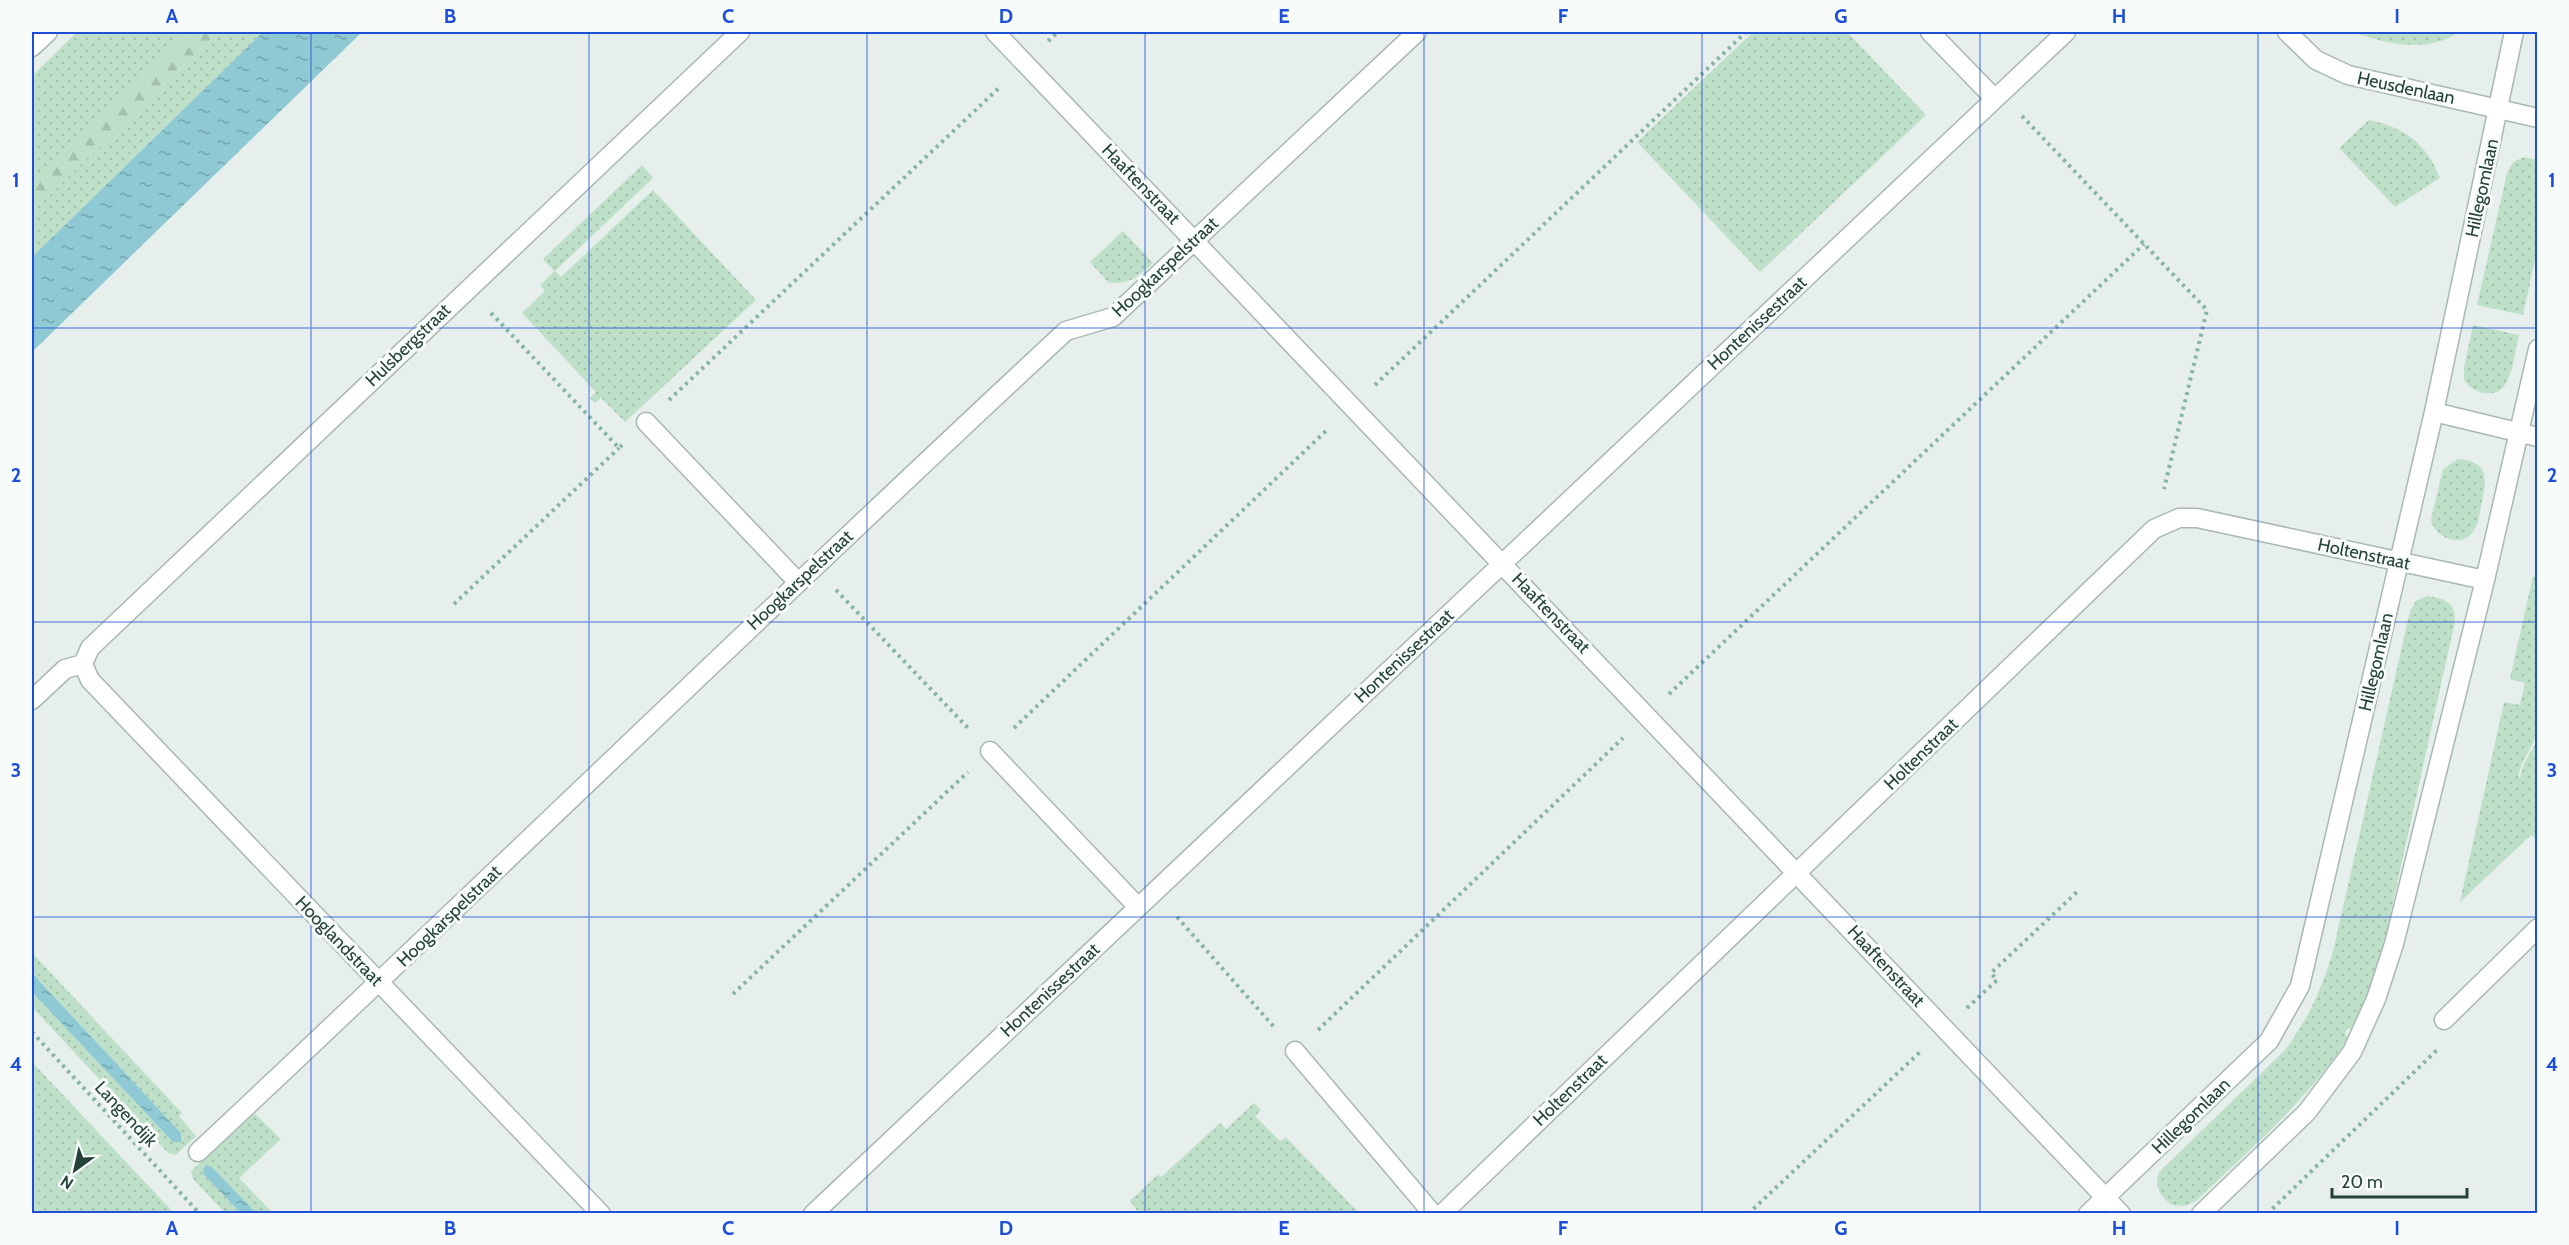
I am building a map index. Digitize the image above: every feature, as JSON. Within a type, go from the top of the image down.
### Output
[{"type":"street","points":[[32,47],[48,32]]},
{"type":"street","name":"Hulsbergstraat","points":[[83,664],[90,648],[740,32]]},
{"type":"street","name":"Haaftenstraat","points":[[995,32],[1648,714],[2121,1214]]},
{"type":"street","name":"Hoogkarspelstraat","points":[[198,1152],[379,982],[797,581],[1066,331],[1113,317],[1417,32]]},
{"type":"street","points":[[1930,32],[1995,99]]},
{"type":"street","name":"Hontenissestraat","points":[[813,1214],[2066,32]]},
{"type":"street","name":"Heusdenlaan","points":[[2288,32],[2316,60],[2348,75],[2538,118]]},
{"type":"street","name":"Hillegomlaan","points":[[2088,1214],[2270,1041],[2300,986],[2434,412],[2514,32]]},
{"type":"street","points":[[2200,1214],[2307,1112],[2352,1052],[2376,999],[2394,944],[2485,580],[2538,349]]},
{"type":"street","points":[[2434,412],[2538,437]]},
{"type":"street","points":[[646,423],[797,581]]},
{"type":"street","name":"Holtenstraat","points":[[1442,1214],[2154,530],[2179,518],[2198,518],[2485,580]]},
{"type":"street","points":[[32,700],[65,669],[83,664]]},
{"type":"street","name":"Hooglandstraat","points":[[83,664],[90,680],[601,1214]]},
{"type":"street","points":[[990,752],[1138,907]]},
{"type":"street","points":[[2444,1020],[2538,928]]},
{"type":"street","points":[[1295,1051],[1433,1214]]},
{"type":"path","points":[[454,604],[1058,32]]},
{"type":"path","points":[[733,994],[1746,32]]},
{"type":"path","points":[[1995,99],[2014,108],[2207,310],[2163,492],[2179,518]]},
{"type":"path","points":[[1155,892],[1295,1051],[2144,244]]},
{"type":"path","points":[[468,288],[619,448]]},
{"type":"path","points":[[813,566],[990,752]]},
{"type":"path","points":[[1748,1214],[1997,980],[1991,973],[2078,891]]},
{"type":"path","points":[[2267,1214],[2456,1032],[2444,1020]]},
{"type":"path","name":"Langendijk","points":[[32,1032],[200,1214]]},
{"type":"green space","points":[[77,32],[188,32],[32,183],[32,76]]},
{"type":"green space","points":[[188,32],[218,32],[32,212],[32,183]]},
{"type":"green space","points":[[218,32],[263,32],[32,257],[32,212]]},
{"type":"green space","points":[[1753,32],[1847,32],[1926,115],[1760,272],[1637,142]]},
{"type":"green space","points":[[2354,32],[2459,32],[2434,43],[2407,45]]},
{"type":"green space","points":[[2369,120],[2393,127],[2413,139],[2435,166],[2440,178],[2395,207],[2339,148]]},
{"type":"green space","points":[[2524,157],[2537,160],[2537,250],[2523,315],[2477,305],[2507,173],[2513,162]]},
{"type":"green space","points":[[642,165],[653,178],[555,271],[561,277],[653,190],[756,300],[625,422],[601,398],[595,403],[590,398],[596,392],[522,313],[545,291],[540,285],[554,271],[543,259]]},
{"type":"green space","points":[[1123,231],[1153,263],[1133,279],[1109,283],[1090,262]]},
{"type":"green space","points":[[2473,325],[2519,335],[2507,382],[2494,393],[2478,391],[2464,380],[2464,367]]},
{"type":"green space","points":[[2458,459],[2477,464],[2482,469],[2485,481],[2476,527],[2467,537],[2454,540],[2442,536],[2431,520],[2443,469]]},
{"type":"green space","points":[[2533,576],[2538,577],[2537,736],[2522,763],[2518,777],[2537,741],[2537,840],[2531,835],[2460,902],[2504,702],[2520,705],[2525,683],[2510,679]]},
{"type":"green space","points":[[2427,596],[2448,602],[2455,615],[2455,621],[2374,981],[2354,1027],[2347,1029],[2345,1034],[2348,1038],[2315,1083],[2196,1201],[2185,1206],[2172,1205],[2159,1191],[2157,1182],[2159,1172],[2286,1049],[2309,1013],[2326,974],[2410,611],[2416,601]]},
{"type":"green space","points":[[32,953],[182,1113],[179,1116],[196,1136],[176,1155],[168,1153],[32,1007],[32,992],[173,1142],[183,1140],[181,1133],[32,973]]},
{"type":"green space","points":[[32,1062],[174,1213],[32,1213]]},
{"type":"green space","points":[[1254,1103],[1261,1110],[1255,1116],[1280,1141],[1286,1137],[1359,1213],[1139,1213],[1130,1201],[1158,1174],[1161,1177],[1220,1123],[1226,1129]]},
{"type":"green space","points":[[255,1114],[281,1139],[239,1178],[273,1213],[256,1213],[213,1168],[204,1175],[241,1213],[225,1213],[193,1179],[191,1171],[248,1117]]},
{"type":"water","points":[[263,32],[362,32],[32,352],[32,257]]},
{"type":"water","points":[[32,973],[181,1133],[182,1142],[173,1142],[32,992]]},
{"type":"water","points":[[206,1165],[213,1168],[256,1213],[241,1213],[204,1175],[203,1169]]}]
